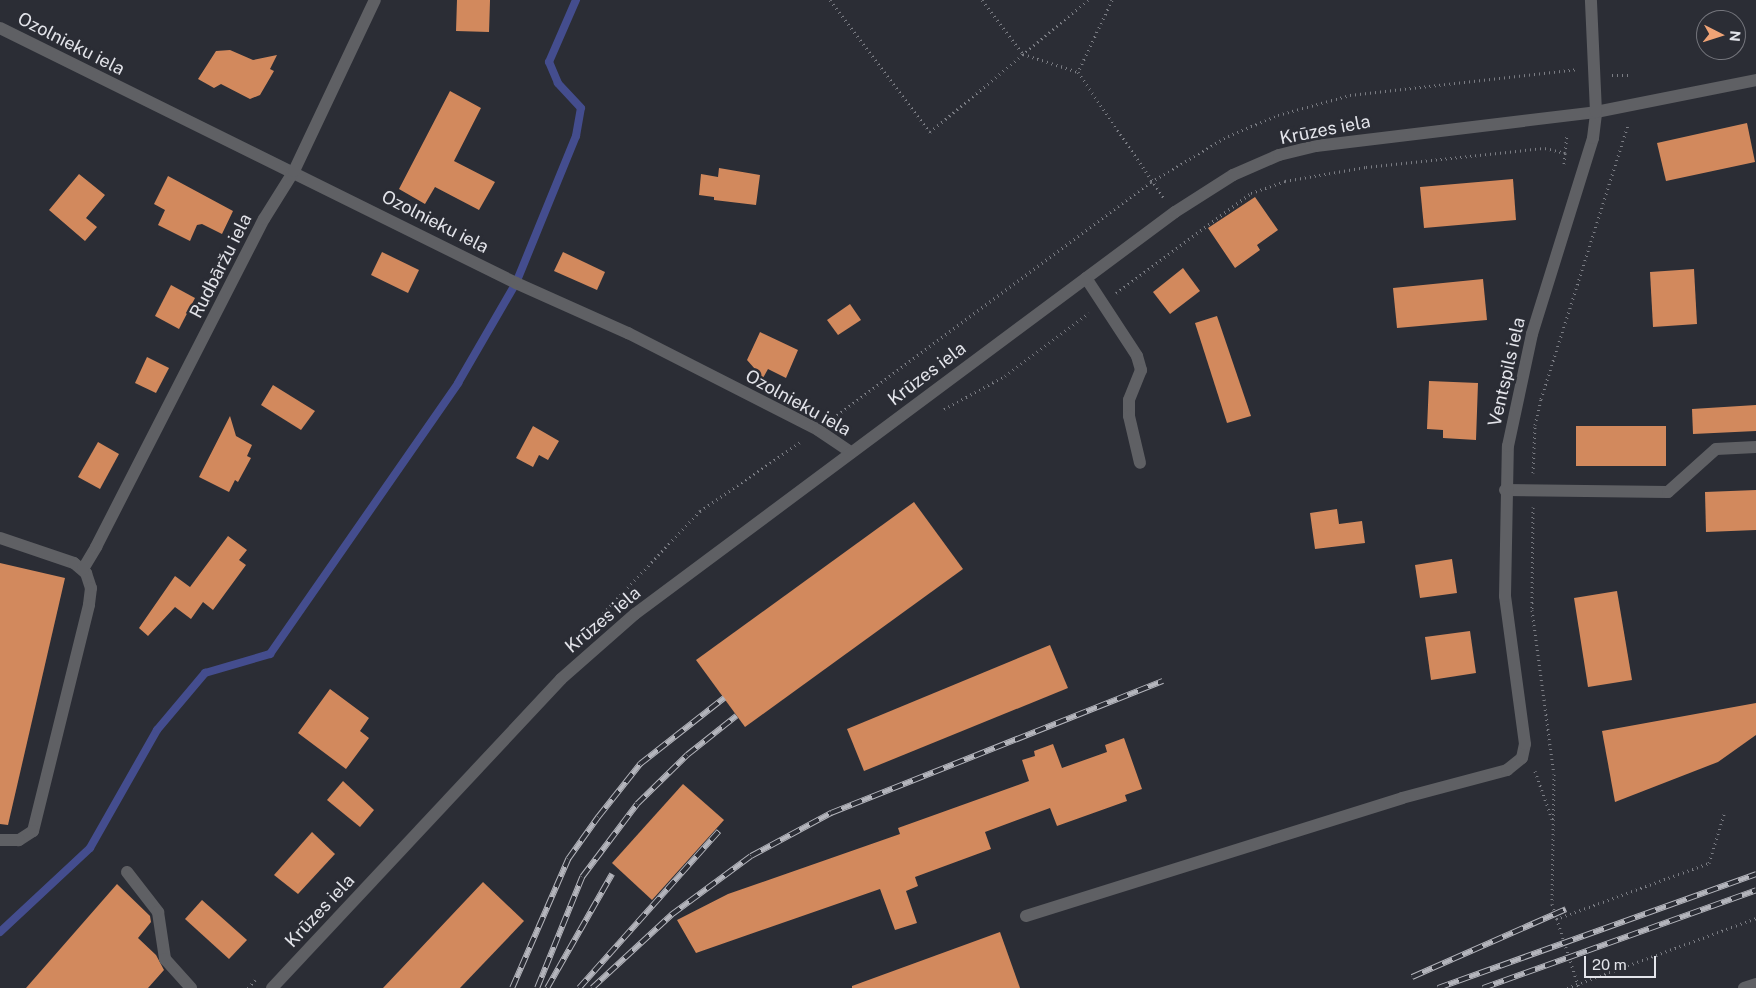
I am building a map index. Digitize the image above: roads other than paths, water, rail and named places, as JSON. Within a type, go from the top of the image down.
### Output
[{"type":"street","name":"Rudbāržu iela","points":[[83,570],[264,219],[294,171],[375,0]]},
{"type":"street","name":"Ventspils iela","points":[[1026,916],[1383,804],[1507,770],[1522,758],[1524,736],[1505,596],[1505,490],[1511,429],[1532,334],[1591,146],[1596,112],[1591,0]]},
{"type":"street","name":"Ozolnieku iela","points":[[0,28],[294,171],[516,283],[628,333],[818,430],[852,452]]},
{"type":"street","name":"Krūzes iela","points":[[272,988],[561,679],[635,614],[1175,212],[1233,175],[1279,156],[1316,146],[1596,112],[1756,80]]},
{"type":"street","points":[[1086,278],[1138,356],[1141,370],[1129,400],[1129,416],[1140,464]]},
{"type":"street","points":[[1505,490],[1668,492],[1716,449],[1756,447]]},
{"type":"street","points":[[0,538],[74,563],[83,570],[91,588],[89,605],[33,831],[19,840],[0,840]]},
{"type":"street","points":[[127,872],[158,912],[165,959],[191,988]]},
{"type":"street","points":[[1744,988],[1756,984]]},
{"type":"waterway","points":[[0,932],[90,848],[157,730],[205,673],[270,654],[458,383],[516,283],[576,136],[581,108],[558,83],[549,62],[576,0]]},
{"type":"railway","points":[[592,988],[671,915],[751,856],[831,813],[1163,681]]},
{"type":"railway","points":[[512,988],[568,859],[598,817],[640,764],[724,698]]},
{"type":"railway","points":[[537,988],[582,877],[637,804],[687,755],[736,716]]},
{"type":"railway","points":[[579,988],[719,831]]},
{"type":"railway","points":[[547,988],[612,874]]},
{"type":"railway","points":[[1438,988],[1756,874]]},
{"type":"railway","points":[[1483,988],[1756,890]]},
{"type":"railway","points":[[1412,977],[1566,909]]}]
